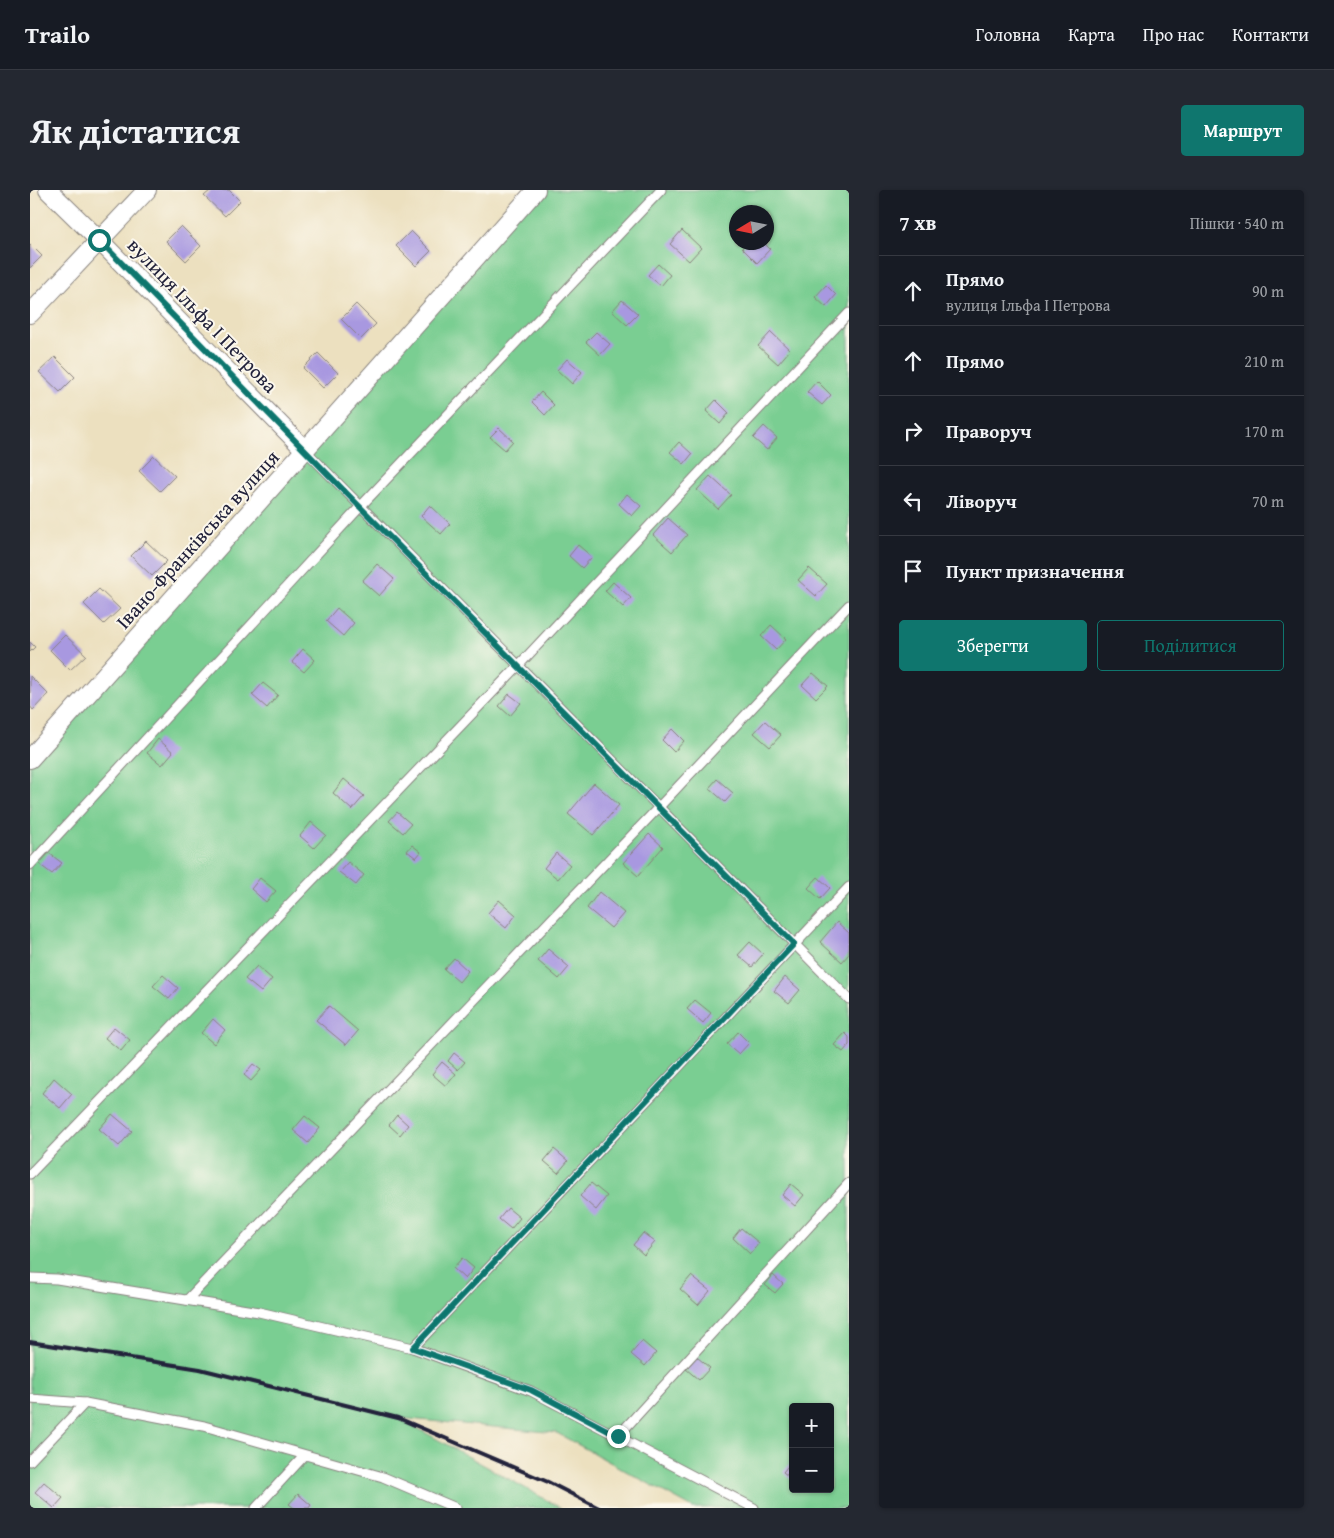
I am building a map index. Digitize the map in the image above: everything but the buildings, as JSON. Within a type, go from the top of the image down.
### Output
[{"type":"street","name":"вулиця Ільфа І Петрова","points":[[48,190],[305,450]]},
{"type":"street","points":[[30,314],[147,190]]},
{"type":"street","name":"Івано-Франківська вулиця","points":[[30,759],[536,190]]},
{"type":"lane","points":[[30,865],[360,507],[661,190]]},
{"type":"lane","points":[[30,1174],[518,666],[849,313]]},
{"type":"lane","points":[[305,450],[849,999]]},
{"type":"lane","points":[[187,1300],[659,807],[849,605]]},
{"type":"lane","points":[[413,1348],[849,887]]},
{"type":"lane","points":[[618,1436],[849,1183]]},
{"type":"lane","points":[[30,1278],[58,1279],[259,1312],[413,1348],[531,1390],[754,1508]]},
{"type":"lane","points":[[30,1399],[85,1404],[204,1426],[383,1477],[456,1508]]},
{"type":"lane","points":[[30,1461],[85,1404]]},
{"type":"lane","points":[[256,1508],[304,1456]]},
{"type":"green space","points":[[537,190],[849,190],[849,1508],[693,1508],[557,1433],[399,1418],[561,1508],[30,1508],[30,760]]},
{"type":"railway","points":[[30,1342],[200,1369],[398,1418],[548,1482],[599,1508]]},
{"type":"route","points":[[99,240],[360,507],[794,944],[413,1348],[531,1390],[618,1436]]}]
